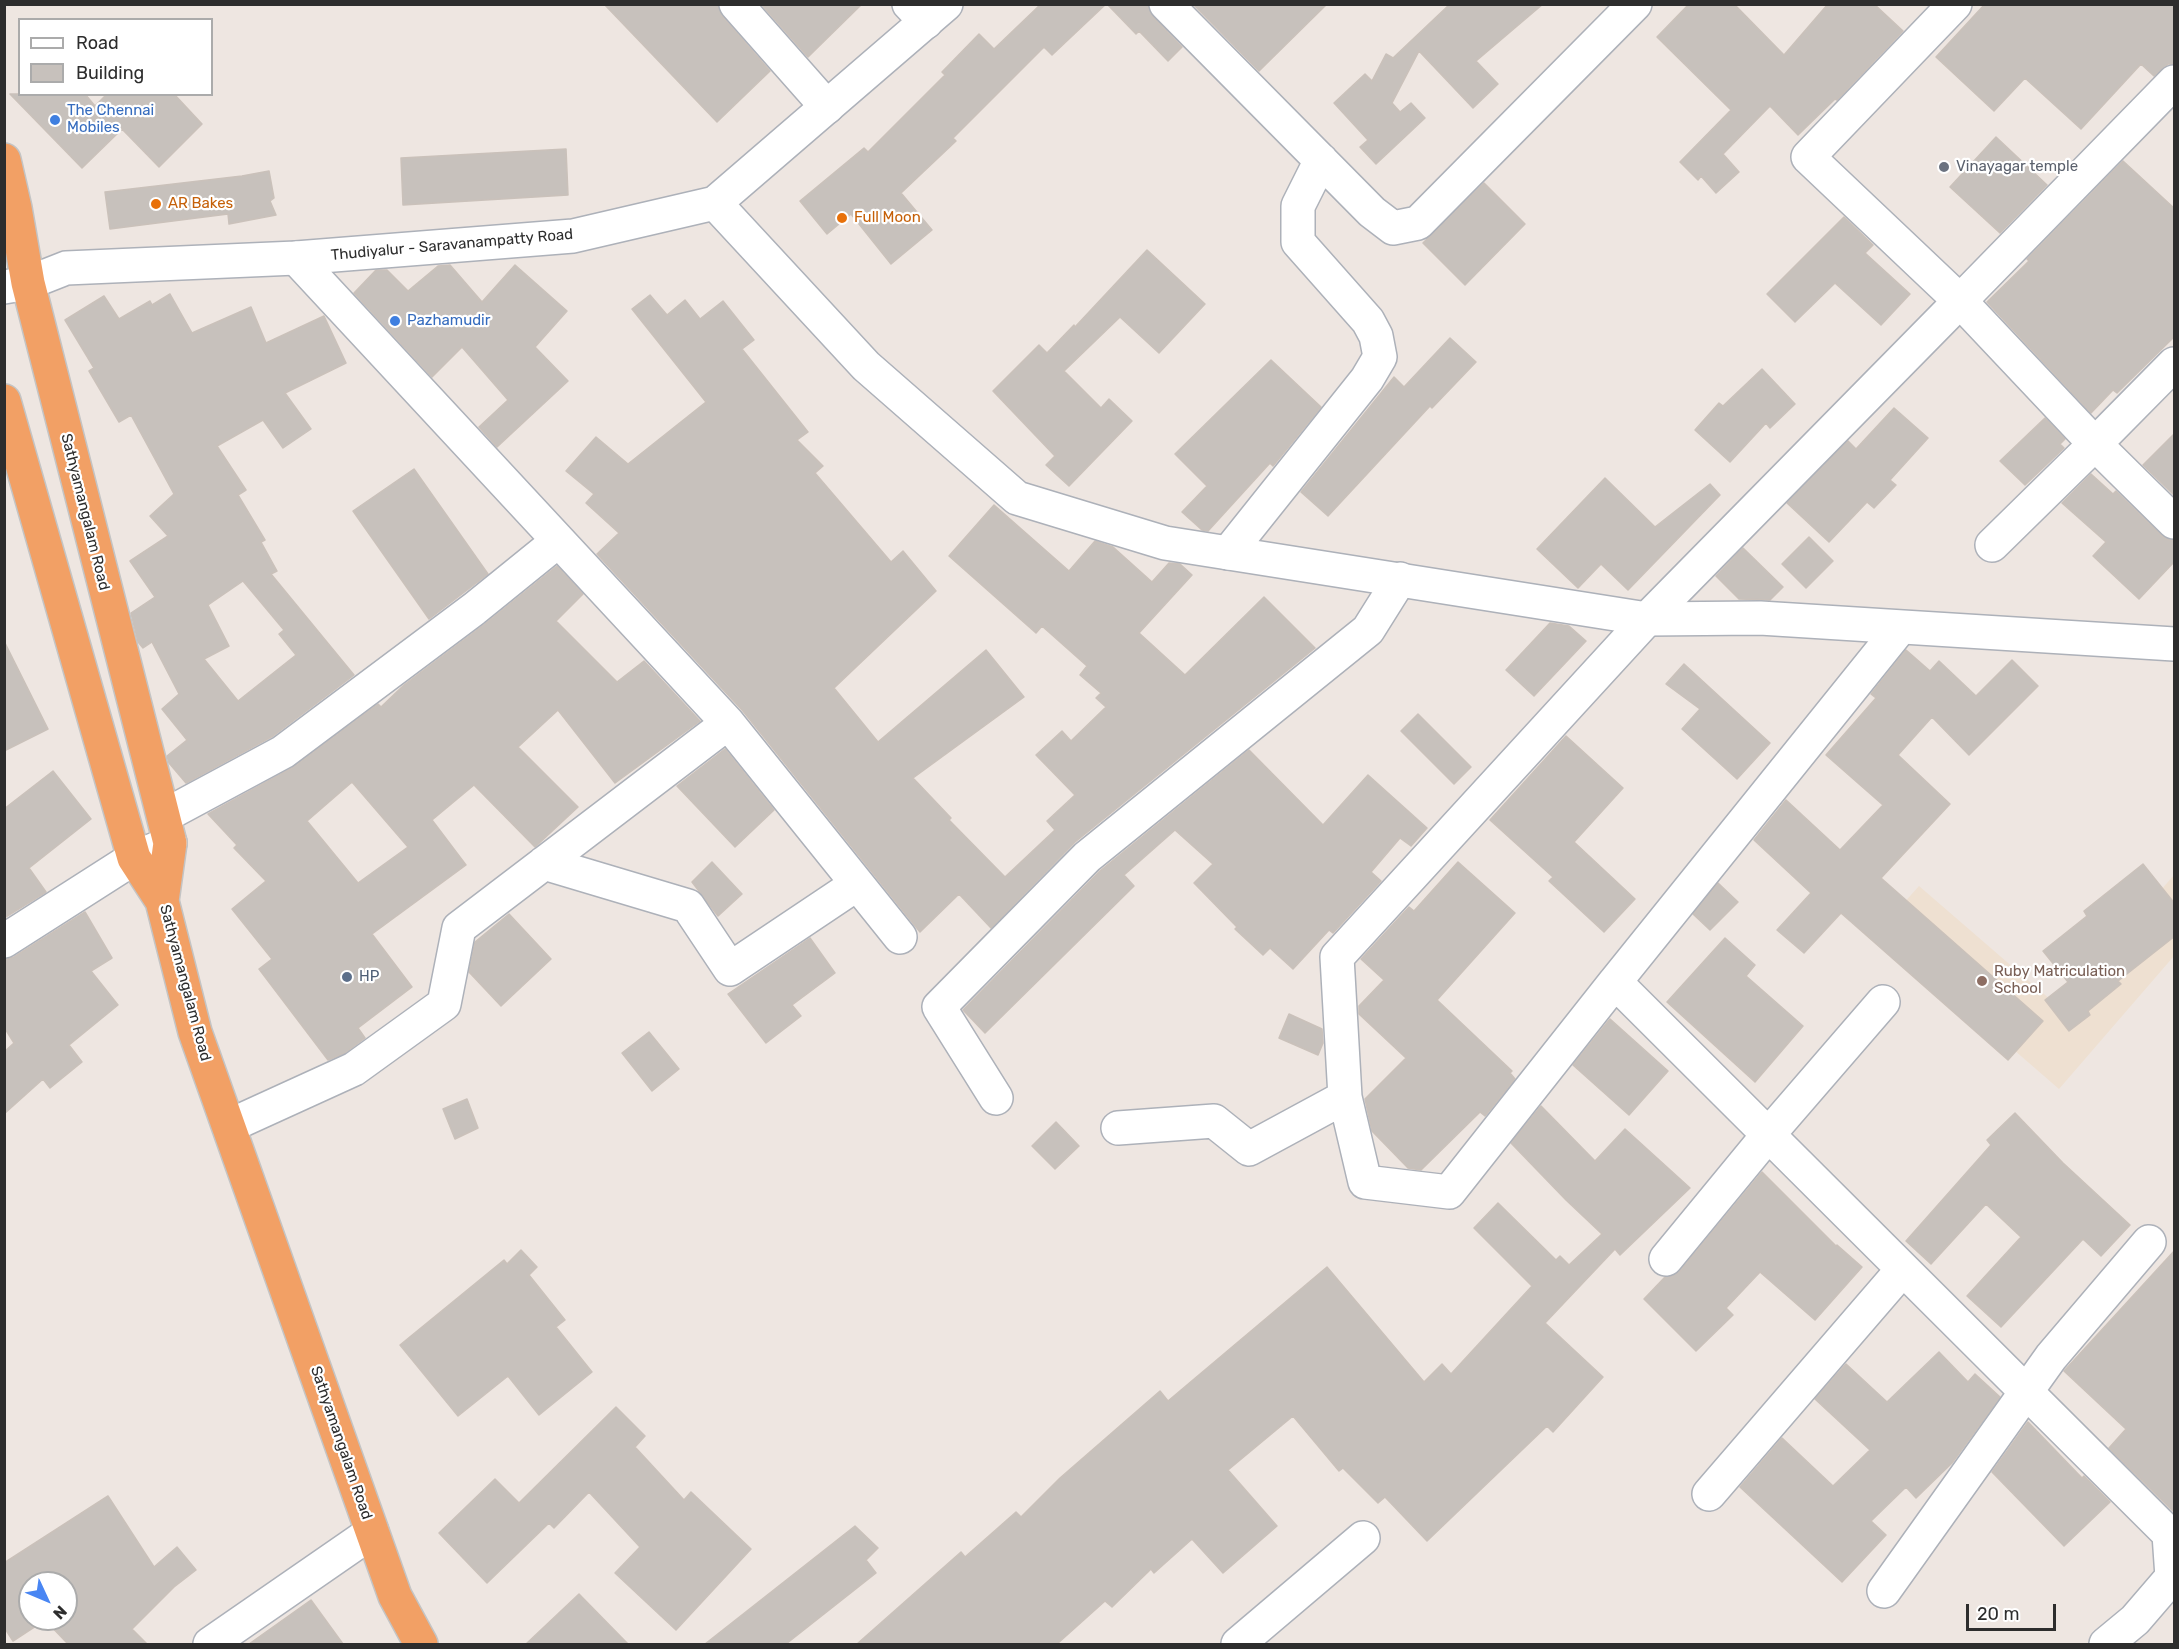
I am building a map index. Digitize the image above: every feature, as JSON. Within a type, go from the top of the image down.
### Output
[{"type":"highway","name":"Sathyamangalam Road","points":[[4,160],[15,208],[16,285],[167,829],[162,901],[195,1032],[395,1596],[421,1644]]},
{"type":"highway","points":[[5,410],[134,858],[162,901]]},
{"type":"street","points":[[736,4],[827,106]]},
{"type":"street","points":[[1166,4],[1372,212],[1393,228],[1418,223],[1635,4]]},
{"type":"street","points":[[1955,4],[1808,157],[1960,301],[2095,444],[2175,522]]},
{"type":"street","name":"Thudiyalur - Saravanampatty Road","points":[[16,285],[66,268],[296,258],[573,236],[715,203],[827,106],[927,10]]},
{"type":"street","points":[[1900,628],[1449,1192],[1365,1182],[1345,1097],[1337,957],[1647,619],[2175,82]]},
{"type":"street","points":[[1228,553],[1368,379],[1380,357],[1376,336],[1368,321],[1298,242],[1298,206],[1321,160]]},
{"type":"street","points":[[715,203],[866,366],[1017,498],[1165,543],[1647,619],[1760,618],[2175,644]]},
{"type":"street","points":[[296,258],[728,723],[900,937]]},
{"type":"street","points":[[1992,545],[2175,364]]},
{"type":"street","points":[[4,941],[134,858],[167,829],[283,752],[474,609],[558,541]]},
{"type":"street","points":[[996,1098],[939,1006],[1087,857],[1368,630],[1400,579]]},
{"type":"street","points":[[229,1126],[354,1069],[444,1004],[459,928],[728,723]]},
{"type":"street","points":[[544,863],[688,906],[730,969],[857,884]]},
{"type":"street","points":[[1615,982],[2172,1534],[2173,1574],[2135,1620],[2106,1644]]},
{"type":"street","points":[[1666,1260],[1768,1135],[1883,1002]]},
{"type":"street","points":[[1118,1128],[1214,1121],[1249,1149],[1345,1097]]},
{"type":"street","points":[[1884,1591],[2051,1357],[2149,1242]]},
{"type":"street","points":[[1709,1494],[1903,1269]]},
{"type":"street","points":[[210,1644],[372,1532]]},
{"type":"street","points":[[1238,1644],[1363,1538]]},
{"type":"shaded area","name":"Ruby Matriculation School","points":[[2174,875],[2174,956],[2059,1089],[1878,932],[1919,886],[2059,1007]]},
{"type":"building","points":[[604,4],[718,4],[722,16],[770,71],[717,122]]},
{"type":"building","points":[[761,4],[862,4],[808,57]]},
{"type":"building","points":[[1041,4],[1106,4],[1052,55],[1044,47],[953,138],[956,141],[901,193],[932,230],[891,264],[851,214],[827,234],[800,201],[864,148],[868,152],[945,75],[942,72],[979,34],[994,49]]},
{"type":"building","points":[[1107,4],[1148,4],[1153,17],[1182,47],[1168,61],[1139,31],[1136,34]]},
{"type":"building","points":[[1193,4],[1327,4],[1259,71]]},
{"type":"building","points":[[1450,4],[1543,4],[1476,61],[1498,84],[1473,108],[1419,51],[1392,103],[1400,112],[1411,103],[1425,118],[1376,164],[1360,147],[1368,140],[1334,103],[1365,74],[1372,81],[1386,54],[1393,58]]},
{"type":"building","points":[[1689,4],[1734,4],[1784,55],[1828,4],[1874,4],[1903,31],[1837,100],[1835,99],[1798,135],[1770,106],[1723,154],[1739,172],[1716,193],[1701,176],[1698,180],[1680,162],[1731,110],[1657,37]]},
{"type":"building","points":[[1985,4],[2175,4],[2175,64],[2168,64],[2154,76],[2141,64],[2081,129],[2025,78],[1994,111],[1936,57]]},
{"type":"building","points":[[10,94],[87,96],[95,106],[105,96],[176,96],[202,124],[159,167],[122,129],[82,168]]},
{"type":"building","points":[[1996,137],[2047,185],[2000,233],[1950,187]]},
{"type":"building","points":[[566,149],[568,195],[403,205],[401,158]]},
{"type":"building","points":[[2123,161],[2175,209],[2175,336],[2117,393],[2113,390],[2091,413],[1987,302]]},
{"type":"building","points":[[269,171],[274,198],[270,201],[276,215],[229,224],[228,214],[110,229],[105,192]]},
{"type":"building","points":[[1484,183],[1525,224],[1465,285],[1423,243]]},
{"type":"building","points":[[1844,217],[1873,245],[1865,253],[1910,294],[1881,325],[1835,283],[1795,322],[1767,294]]},
{"type":"building","points":[[1147,250],[1205,304],[1159,353],[1120,317],[1064,371],[1101,408],[1109,399],[1132,421],[1069,486],[1046,465],[1055,456],[993,391],[1039,345],[1047,353],[1074,325],[1075,327]]},
{"type":"building","points":[[450,265],[482,302],[515,265],[567,311],[535,347],[568,381],[497,447],[479,427],[508,400],[462,347],[432,377],[354,293],[376,270],[387,270],[408,291],[438,266]]},
{"type":"building","points":[[170,294],[192,333],[251,307],[266,343],[324,316],[346,363],[285,393],[311,429],[283,448],[263,420],[217,446],[246,490],[238,495],[265,540],[261,542],[277,571],[271,574],[354,675],[273,736],[186,783],[169,763],[167,756],[187,740],[162,709],[179,694],[152,642],[143,648],[138,642],[131,613],[155,597],[130,561],[168,536],[150,516],[174,494],[131,415],[119,422],[89,371],[94,368],[65,320],[104,296],[119,319],[150,301],[152,305]],"holes":[[[243,581],[284,630],[279,634],[296,655],[238,701],[204,659],[229,646],[208,605]]]},
{"type":"building","points":[[650,295],[667,315],[685,300],[700,319],[723,301],[754,340],[742,349],[808,432],[797,440],[823,466],[815,473],[891,562],[903,551],[936,591],[834,688],[878,742],[986,650],[1024,697],[913,778],[951,818],[949,820],[1005,877],[1055,830],[1047,821],[1075,795],[1036,755],[1062,731],[1071,741],[1106,707],[1096,698],[1101,693],[1080,675],[1087,666],[1042,626],[1036,633],[949,556],[994,505],[1069,571],[1095,541],[1113,547],[1152,582],[1169,563],[1180,564],[1192,575],[1139,633],[1185,675],[1264,597],[1315,648],[1075,842],[991,928],[959,894],[920,932],[743,711],[597,554],[619,533],[586,503],[594,494],[566,471],[596,437],[628,464],[706,402],[632,309]]},
{"type":"building","points":[[1450,338],[1476,362],[1432,408],[1430,406],[1328,516],[1301,492],[1394,377],[1404,387]]},
{"type":"building","points":[[1271,360],[1321,407],[1273,466],[1270,463],[1208,531],[1202,530],[1182,512],[1207,486],[1175,454]]},
{"type":"building","points":[[1762,369],[1795,404],[1770,428],[1766,423],[1730,462],[1695,430],[1719,403],[1723,406]]},
{"type":"building","points":[[1894,408],[1928,438],[1890,480],[1896,485],[1874,508],[1867,502],[1829,542],[1787,503],[1848,441],[1856,449]]},
{"type":"building","points":[[2045,418],[2065,439],[2060,444],[2064,448],[2025,485],[2000,461]]},
{"type":"building","points":[[2175,433],[2175,496],[2143,465]]},
{"type":"building","points":[[414,469],[488,574],[429,619],[353,511]]},
{"type":"building","points":[[2091,474],[2113,494],[2116,491],[2161,535],[2169,540],[2175,540],[2175,561],[2139,599],[2093,556],[2106,542],[2062,503]]},
{"type":"building","points":[[1605,478],[1655,527],[1710,484],[1720,495],[1628,590],[1601,564],[1578,588],[1537,549]]},
{"type":"building","points":[[1809,537],[1833,561],[1806,588],[1782,564]]},
{"type":"building","points":[[1743,548],[1783,587],[1770,600],[1739,599],[1716,576]]},
{"type":"building","points":[[557,566],[583,594],[556,621],[617,682],[644,661],[700,721],[615,783],[558,710],[518,747],[578,807],[535,847],[474,785],[432,820],[466,865],[372,934],[412,987],[358,1028],[365,1038],[345,1053],[328,1060],[259,969],[272,959],[232,909],[266,881],[234,848],[237,845],[208,814],[292,768],[378,704],[381,707],[404,685]],"holes":[[[352,782],[408,847],[358,883],[307,821]]]},
{"type":"building","points":[[1550,623],[1569,626],[1586,641],[1534,696],[1506,670]]},
{"type":"building","points":[[4,641],[48,729],[4,751]]},
{"type":"building","points":[[1906,650],[1930,671],[1939,661],[1976,696],[2012,660],[2038,686],[1969,755],[1932,717],[1898,755],[1950,804],[1881,878],[2043,1021],[2008,1060],[1841,913],[1804,953],[1777,930],[1811,893],[1754,840],[1786,800],[1840,850],[1883,805],[1826,755],[1876,698],[1871,694]]},
{"type":"building","points":[[1684,664],[1770,743],[1737,779],[1682,729],[1700,709],[1666,684]]},
{"type":"building","points":[[1418,714],[1471,767],[1454,784],[1401,731]]},
{"type":"building","points":[[1566,736],[1623,788],[1574,842],[1635,899],[1604,932],[1549,881],[1553,877],[1490,820]]},
{"type":"building","points":[[725,749],[774,810],[735,847],[677,786]]},
{"type":"building","points":[[1249,750],[1323,825],[1368,775],[1427,828],[1411,846],[1400,838],[1371,872],[1381,881],[1333,933],[1329,930],[1293,969],[1270,948],[1263,955],[1235,929],[1237,927],[1194,883],[1213,864],[1175,830],[1124,875],[1134,886],[985,1033],[963,1010],[1100,871]]},
{"type":"building","points":[[53,771],[91,819],[29,868],[46,892],[4,918],[4,809]]},
{"type":"building","points":[[712,862],[742,894],[718,916],[692,882]]},
{"type":"building","points":[[1458,862],[1515,913],[1437,1000],[1512,1071],[1510,1073],[1515,1079],[1485,1116],[1480,1112],[1421,1170],[1408,1168],[1372,1131],[1365,1099],[1406,1058],[1359,1014],[1359,1006],[1384,980],[1361,959],[1409,907],[1414,911]]},
{"type":"building","points":[[2143,864],[2175,904],[2175,936],[2118,981],[2121,984],[2088,1011],[2090,1015],[2069,1031],[2045,1000],[2068,982],[2043,951],[2087,916],[2084,911]]},
{"type":"building","points":[[1718,883],[1738,902],[1710,930],[1693,914]]},
{"type":"building","points":[[85,912],[112,958],[91,971],[118,1005],[69,1045],[82,1062],[50,1088],[43,1079],[4,1114],[4,1052],[14,1043],[4,1027],[4,960],[14,957]]},
{"type":"building","points":[[509,914],[551,959],[501,1006],[469,972],[475,942]]},
{"type":"building","points":[[810,938],[835,973],[792,1005],[801,1016],[766,1043],[728,994]]},
{"type":"building","points":[[1725,938],[1755,965],[1746,976],[1803,1026],[1755,1082],[1667,1002]]},
{"type":"building","points":[[1289,1014],[1322,1029],[1323,1043],[1318,1055],[1279,1038]]},
{"type":"building","points":[[1610,1019],[1668,1071],[1629,1115],[1573,1065]]},
{"type":"building","points":[[649,1032],[679,1069],[652,1091],[622,1053]]},
{"type":"building","points":[[467,1099],[478,1128],[455,1139],[443,1109]]},
{"type":"building","points":[[1541,1106],[1595,1161],[1625,1129],[1690,1188],[1620,1255],[1615,1249],[1545,1323],[1603,1377],[1553,1432],[1547,1426],[1427,1541],[1385,1497],[1378,1503],[1343,1468],[1339,1471],[1293,1416],[1228,1470],[1277,1526],[1223,1573],[1192,1539],[1154,1573],[1151,1569],[1112,1607],[1105,1601],[1057,1644],[857,1644],[961,1552],[965,1557],[1016,1512],[1021,1517],[1060,1478],[1160,1391],[1168,1401],[1327,1267],[1424,1382],[1442,1364],[1451,1374],[1532,1286],[1474,1228],[1498,1203],[1556,1260],[1560,1256],[1569,1265],[1602,1234],[1511,1143]]},
{"type":"building","points":[[2015,1113],[2063,1163],[2130,1225],[2101,1256],[2083,1239],[2001,1327],[1967,1296],[2021,1237],[1986,1204],[1931,1264],[1906,1241],[1991,1145],[1987,1140]]},
{"type":"building","points":[[1056,1122],[1079,1146],[1055,1169],[1032,1146]]},
{"type":"building","points":[[1762,1172],[1836,1246],[1862,1267],[1815,1320],[1760,1272],[1726,1308],[1733,1315],[1696,1351],[1644,1299],[1665,1277],[1673,1276],[1680,1271]]},
{"type":"building","points":[[521,1250],[537,1267],[529,1275],[565,1320],[556,1327],[592,1372],[539,1415],[508,1376],[458,1416],[400,1345],[504,1260],[507,1264]]},
{"type":"building","points":[[2175,1250],[2175,1513],[2109,1448],[2126,1429],[2064,1371]]},
{"type":"building","points":[[1939,1352],[1968,1382],[1975,1374],[2000,1397],[1952,1463],[1916,1498],[1906,1487],[1871,1521],[1886,1535],[1842,1582],[1740,1487],[1782,1438],[1833,1486],[1870,1450],[1815,1399],[1846,1364],[1887,1402]]},
{"type":"building","points":[[616,1407],[645,1436],[635,1447],[684,1500],[691,1492],[751,1549],[676,1630],[615,1573],[640,1547],[589,1492],[554,1528],[549,1523],[487,1583],[439,1533],[495,1479],[519,1503]]},
{"type":"building","points":[[2028,1422],[2082,1478],[2084,1476],[2110,1502],[2064,1546],[1992,1472]]},
{"type":"building","points":[[108,1496],[154,1567],[177,1547],[196,1570],[174,1587],[132,1629],[147,1644],[68,1644],[56,1631],[78,1631],[78,1571],[18,1571],[18,1631],[28,1631],[13,1641],[4,1627],[4,1563]]},
{"type":"building","points":[[855,1526],[878,1548],[866,1560],[876,1573],[786,1644],[705,1644]]},
{"type":"building","points":[[579,1594],[628,1644],[526,1644]]},
{"type":"building","points":[[311,1600],[343,1644],[249,1644]]},
{"type":"place","name":"The Chennai Mobiles","points":[[55,120]]},
{"type":"place","name":"Vinayagar temple","points":[[1944,167]]},
{"type":"place","name":"AR Bakes","points":[[156,204]]},
{"type":"place","name":"Full Moon","points":[[842,218]]},
{"type":"place","name":"Pazhamudir","points":[[395,321]]},
{"type":"place","name":"HP","points":[[347,977]]},
{"type":"place","name":"Ruby Matriculation School","points":[[1982,981]]}]
